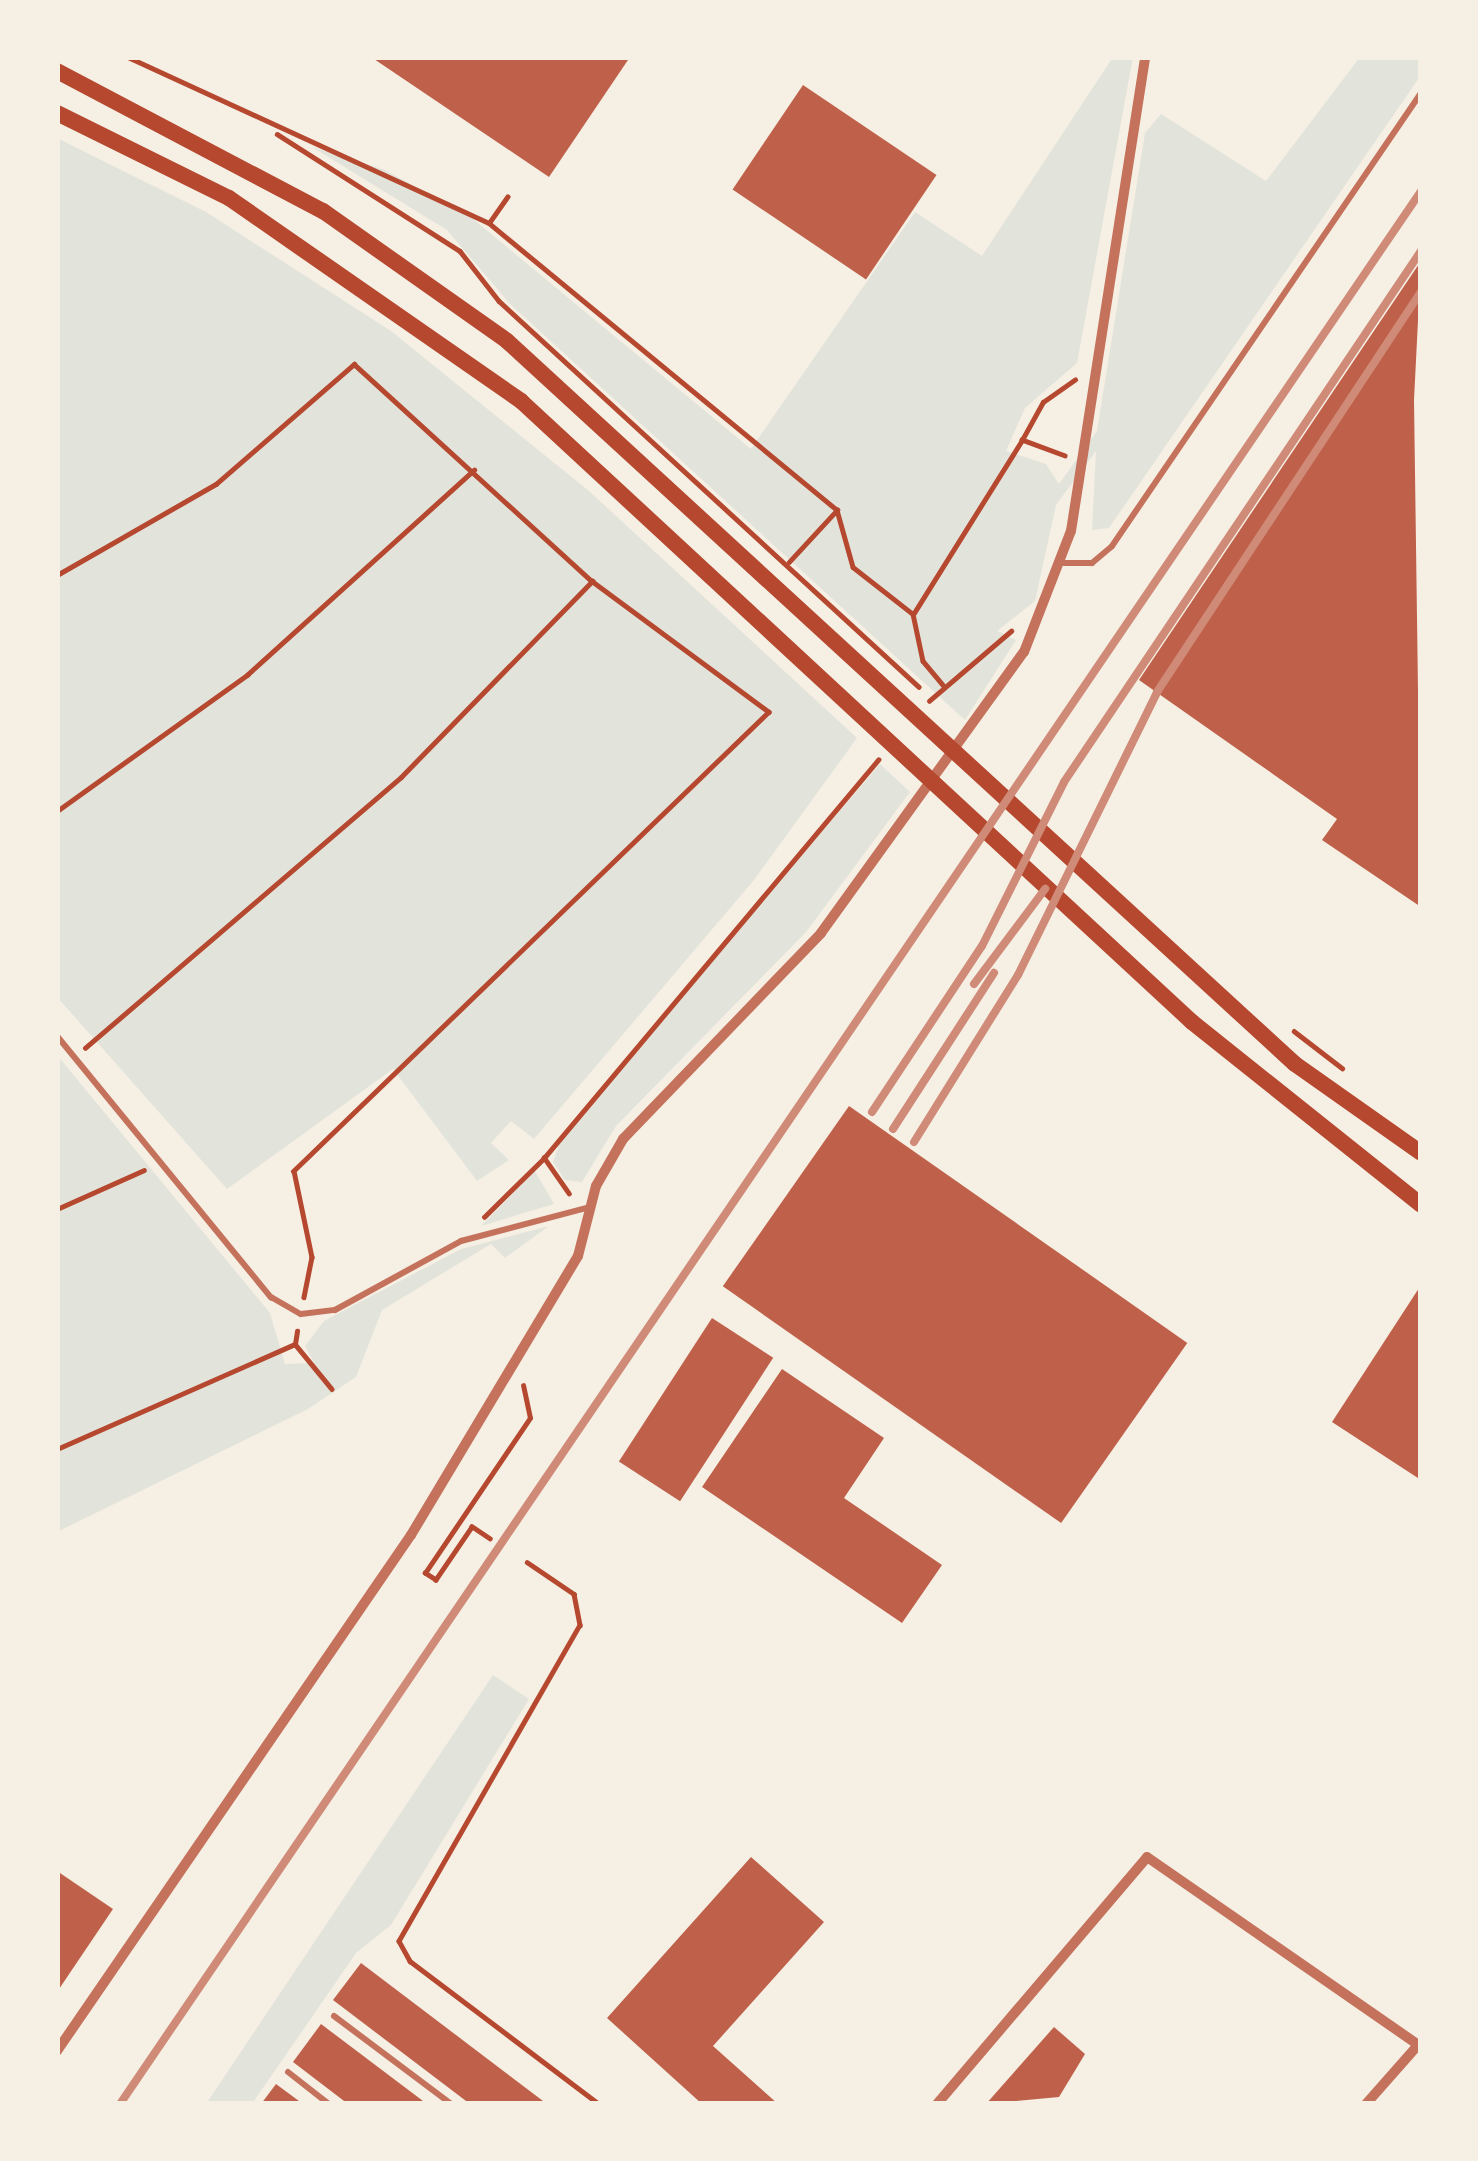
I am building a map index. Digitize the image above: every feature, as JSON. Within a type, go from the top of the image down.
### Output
[{"type":"main road","points":[[57,71],[212,146],[425,279],[801,604],[1294,1064],[1421,1154]]},
{"type":"main road","points":[[57,113],[229,198],[440,337],[776,632],[1192,1022],[1421,1204]]},
{"type":"street","points":[[57,2051],[411,1535],[578,1256],[590,1208],[623,1139],[784,977],[948,763],[1043,617],[1064,563],[1077,454],[1144,57]]},
{"type":"street","points":[[937,2104],[1147,1857],[1420,2046],[1366,2104]]},
{"type":"lane","points":[[1064,563],[1092,563],[1112,546],[1421,93]]},
{"type":"lane","points":[[57,1036],[271,1297],[301,1314],[335,1310],[461,1241],[590,1208]]},
{"type":"lane","points":[[334,2016],[451,2104]]},
{"type":"lane","points":[[288,2072],[329,2104]]},
{"type":"path","points":[[128,57],[277,134],[444,237],[499,301],[789,562],[941,707]]},
{"type":"path","points":[[277,134],[401,173],[490,223],[836,510],[854,567],[913,614],[923,661],[943,685]]},
{"type":"path","points":[[490,223],[507,197]]},
{"type":"path","points":[[57,575],[216,484],[354,364],[592,581],[769,712],[294,1171],[312,1257],[301,1314]]},
{"type":"path","points":[[913,614],[1043,402],[1090,380]]},
{"type":"path","points":[[1022,440],[1044,456],[1077,454]]},
{"type":"path","points":[[57,811],[247,675],[474,470]]},
{"type":"path","points":[[789,562],[836,510]]},
{"type":"path","points":[[76,1060],[401,777],[592,581]]},
{"type":"path","points":[[912,721],[943,685],[1043,617]]},
{"type":"path","points":[[461,1241],[544,1158],[881,756]]},
{"type":"path","points":[[1276,1017],[1348,1072]]},
{"type":"path","points":[[544,1158],[554,1182],[590,1208]]},
{"type":"path","points":[[57,1209],[80,1208],[158,1159]]},
{"type":"path","points":[[57,1449],[295,1344],[332,1389]]},
{"type":"path","points":[[490,1539],[472,1527],[436,1580],[425,1573],[530,1418],[516,1353]]},
{"type":"path","points":[[526,1562],[574,1594],[580,1625],[399,1940],[410,1961],[599,2104]]},
{"type":"shaded area","points":[[1113,57],[1133,57],[1077,363],[1025,408],[1006,451],[1046,464],[1059,484],[1097,431],[1145,133],[1161,114],[1266,181],[1360,57],[1421,57],[1421,75],[1109,528],[1092,530],[1096,451],[1056,505],[1035,601],[997,631],[1016,640],[965,720],[510,304],[447,230],[312,147],[385,170],[473,219],[751,449],[915,212],[982,256]]},
{"type":"shaded area","points":[[57,138],[206,212],[391,331],[589,491],[857,738],[754,880],[534,1139],[511,1121],[491,1143],[509,1160],[477,1181],[393,1069],[227,1189],[57,997]]},
{"type":"shaded area","points":[[880,764],[910,792],[806,932],[616,1126],[582,1182],[565,1180],[553,1162],[559,1145],[604,1086]]},
{"type":"shaded area","points":[[57,1055],[270,1313],[285,1364],[314,1363],[305,1346],[324,1321],[461,1249],[549,1226],[505,1258],[491,1244],[382,1310],[356,1377],[308,1409],[57,1532]]},
{"type":"shaded area","points":[[535,1171],[554,1204],[481,1226]]},
{"type":"shaded area","points":[[493,1675],[529,1699],[391,1925],[356,1953],[252,2104],[206,2104]]},
{"type":"building","points":[[371,57],[630,57],[549,177]]},
{"type":"building","points":[[803,85],[936,175],[866,279],[733,189]]},
{"type":"building","points":[[1421,261],[1414,400],[1421,907],[1322,840],[1337,819],[1139,680]]},
{"type":"building","points":[[849,1106],[1187,1343],[1061,1523],[723,1286]]},
{"type":"building","points":[[1421,1285],[1421,1480],[1332,1422]]},
{"type":"building","points":[[712,1318],[773,1358],[680,1501],[619,1461]]},
{"type":"building","points":[[782,1369],[884,1438],[844,1498],[942,1565],[902,1623],[702,1487]]},
{"type":"building","points":[[751,1857],[824,1922],[713,2046],[778,2104],[702,2104],[607,2018]]},
{"type":"building","points":[[57,1871],[113,1909],[57,1992]]},
{"type":"building","points":[[361,1963],[547,2104],[470,2104],[333,2000]]},
{"type":"building","points":[[321,2024],[427,2104],[348,2104],[293,2062]]},
{"type":"building","points":[[1054,2027],[1085,2054],[1059,2097],[986,2104]]},
{"type":"building","points":[[276,2084],[303,2104],[261,2104]]},
{"type":"railway","points":[[120,2104],[1421,191]]},
{"type":"railway","points":[[872,1112],[982,946],[1064,782],[1421,251]]},
{"type":"railway","points":[[914,1142],[1018,975],[1157,692],[1421,292]]},
{"type":"railway","points":[[974,984],[1045,889]]},
{"type":"railway","points":[[893,1129],[994,973]]}]
